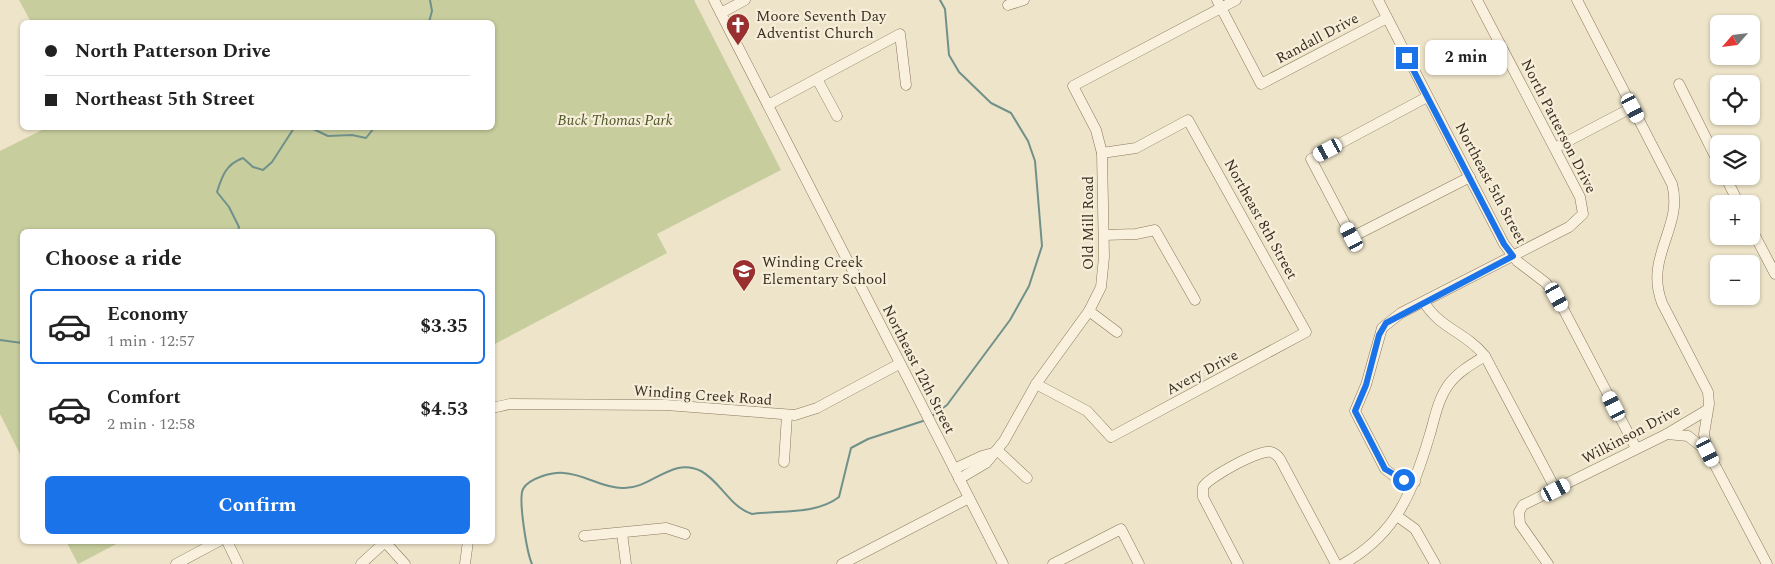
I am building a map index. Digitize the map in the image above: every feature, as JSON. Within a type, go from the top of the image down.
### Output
[{"type":"street","name":"Northeast 12th Street","points":[[714,0],[1003,564]]},
{"type":"street","points":[[721,13],[745,0]]},
{"type":"street","points":[[1008,5],[1024,0]]},
{"type":"street","points":[[1219,4],[1236,0]]},
{"type":"street","name":"Northeast 5th Street","points":[[1378,0],[1504,244],[1523,267],[1546,283],[1557,297],[1636,448]]},
{"type":"street","name":"North Patterson Drive","points":[[1415,482],[1394,476],[1385,469],[1355,411],[1366,385],[1382,328],[1390,320],[1576,222],[1583,214],[1580,197],[1477,0]]},
{"type":"street","points":[[1578,0],[1669,176],[1675,199],[1674,212],[1656,272],[1656,288],[1710,398],[1704,434],[1708,452],[1766,564]]},
{"type":"street","name":"Randall Drive","points":[[1219,4],[1261,84],[1387,18]]},
{"type":"street","name":"Old Mill Road","points":[[959,479],[986,463],[995,452],[1011,430],[1036,384],[1089,311],[1101,287],[1104,275],[1102,153],[1096,130],[1073,86],[1219,4]]},
{"type":"street","points":[[768,105],[900,34],[906,85]]},
{"type":"street","points":[[817,79],[837,116]]},
{"type":"street","points":[[1679,84],[1710,146]]},
{"type":"street","points":[[1428,97],[1311,159],[1352,237],[1470,177]]},
{"type":"street","points":[[1554,148],[1633,108]]},
{"type":"street","name":"Northeast 8th Street","points":[[1102,153],[1136,148],[1188,120],[1306,332]]},
{"type":"street","points":[[1104,235],[1136,234],[1155,230],[1195,300]]},
{"type":"street","points":[[1760,245],[1775,274]]},
{"type":"street","points":[[1424,302],[1435,318],[1474,343],[1485,356],[1556,490]]},
{"type":"street","points":[[1089,311],[1117,332]]},
{"type":"street","name":"Avery Drive","points":[[1036,384],[1086,411],[1111,437],[1306,332]]},
{"type":"street","points":[[1343,564],[1369,546],[1397,516],[1415,482],[1443,394],[1455,376],[1485,356]]},
{"type":"street","name":"Winding Creek Road","points":[[495,407],[510,404],[666,405],[787,416],[801,414],[817,408],[899,364]]},
{"type":"street","name":"Wilkinson Drive","points":[[1548,564],[1520,524],[1518,516],[1523,505],[1556,490],[1708,410]]},
{"type":"street","points":[[784,462],[787,416]]},
{"type":"street","points":[[1665,434],[1688,436],[1708,452]]},
{"type":"street","points":[[954,469],[995,452],[1027,478]]},
{"type":"street","points":[[1238,564],[1202,492],[1205,484],[1211,479],[1257,455],[1272,452],[1280,459],[1336,564]]},
{"type":"street","points":[[842,564],[969,498]]},
{"type":"street","points":[[1397,516],[1415,529],[1435,564]]},
{"type":"street","points":[[584,536],[666,528],[685,534]]},
{"type":"street","points":[[1053,564],[1121,529],[1139,564]]},
{"type":"street","points":[[622,533],[626,564]]},
{"type":"street","points":[[176,564],[213,544]]},
{"type":"street","points":[[228,544],[238,564]]},
{"type":"street","points":[[361,564],[383,544]]},
{"type":"street","points":[[387,544],[405,564]]},
{"type":"street","points":[[464,564],[467,544]]},
{"type":"green space","name":"Buck Thomas Park","points":[[19,0],[694,0],[781,170],[657,234],[667,253],[495,344],[495,229],[20,229],[20,454],[0,414],[0,151],[42,130],[495,130],[495,20],[30,20]]},
{"type":"green space","points":[[68,544],[116,544],[78,564]]},
{"type":"waterway","points":[[430,0],[432,11],[430,20]]},
{"type":"waterway","points":[[932,416],[947,405],[1010,320],[1029,286],[1042,246],[1035,161],[1028,141],[1011,113],[991,103],[959,72],[949,55],[945,9],[940,0]]},
{"type":"waterway","points":[[238,229],[229,207],[217,192],[226,171],[232,164],[243,158],[253,167],[263,170],[272,162],[293,130]]},
{"type":"waterway","points":[[315,130],[328,136],[352,135],[366,138],[372,130]]},
{"type":"waterway","points":[[0,340],[20,343]]},
{"type":"waterway","points":[[532,564],[524,526],[522,495],[526,485],[541,476],[559,473],[571,474],[607,486],[622,488],[642,484],[670,470],[690,468],[701,471],[708,476],[744,511],[752,514],[797,511],[820,507],[839,497],[851,448],[868,439],[926,420]]},
{"type":"place","name":"Moore Seventh Day Adventist Church","points":[[738,46]]},
{"type":"place","name":"Winding Creek Elementary School","points":[[744,292]]},
{"type":"route","points":[[1404,480],[1394,476],[1385,469],[1355,411],[1366,385],[1382,328],[1390,320],[1513,256],[1504,244],[1407,58]]}]
